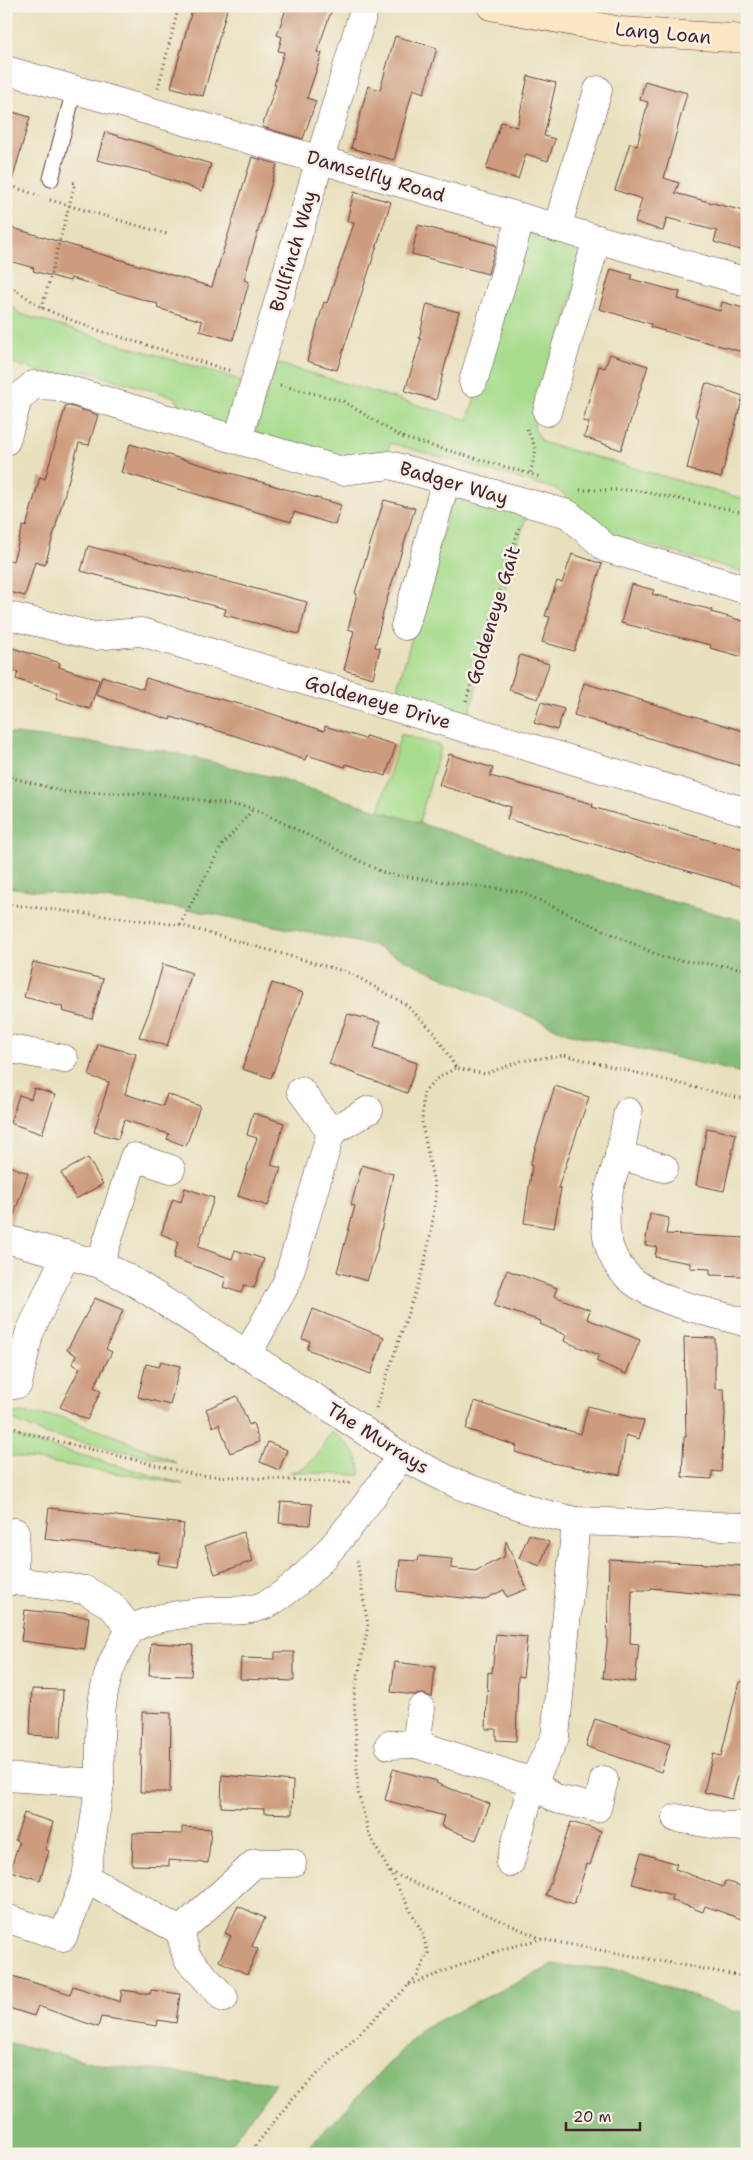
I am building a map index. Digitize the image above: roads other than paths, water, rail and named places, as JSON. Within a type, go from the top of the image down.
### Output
[{"type":"street","name":"Bullfinch Way","points":[[238,439],[365,6]]},
{"type":"street","name":"Lang Loan","points":[[491,6],[621,31],[747,39]]},
{"type":"street","name":"Damselfly Road","points":[[6,70],[747,282]]},
{"type":"street","points":[[557,228],[598,90]]},
{"type":"street","points":[[473,382],[521,217]]},
{"type":"street","points":[[548,412],[597,239]]},
{"type":"street","name":"Badger Way","points":[[6,441],[18,399],[33,385],[56,386],[238,439],[342,472],[390,465],[568,514],[606,548],[747,590]]},
{"type":"street","points":[[405,626],[446,480]]},
{"type":"street","name":"Goldeneye Drive","points":[[6,615],[94,636],[141,632],[747,812]]},
{"type":"street","points":[[8,1047],[64,1059]]},
{"type":"street","points":[[301,1091],[331,1132]]},
{"type":"street","points":[[247,1355],[287,1282],[331,1132],[369,1110]]},
{"type":"street","points":[[628,1112],[607,1198],[606,1238],[614,1262],[628,1279],[644,1290],[747,1323]]},
{"type":"street","points":[[619,1155],[664,1168]]},
{"type":"street","points":[[100,1264],[134,1157],[171,1169]]},
{"type":"street","name":"The Murrays","points":[[6,1239],[100,1264],[131,1280],[401,1456],[458,1485],[538,1512],[576,1521],[747,1528]]},
{"type":"street","points":[[18,1390],[29,1334],[66,1254]]},
{"type":"street","points":[[6,1918],[63,1937],[86,1878],[100,1783],[101,1704],[112,1661],[130,1630],[166,1616],[213,1610],[239,1611],[266,1605],[298,1583],[350,1525],[401,1456]]},
{"type":"street","points":[[510,1863],[533,1782],[555,1737],[576,1521]]},
{"type":"street","points":[[15,1532],[14,1581],[85,1590],[111,1605],[130,1630]]},
{"type":"street","points":[[416,1744],[421,1709]]},
{"type":"street","points":[[389,1745],[416,1744],[533,1782],[556,1799],[597,1808],[604,1780]]},
{"type":"street","points":[[6,1777],[100,1783]]},
{"type":"street","points":[[676,1818],[723,1826],[747,1826]]},
{"type":"street","points":[[180,1931],[255,1863],[292,1863]]},
{"type":"street","points":[[86,1878],[180,1931],[187,1958],[224,1998]]},
{"type":"lane","points":[[52,176],[73,94],[72,89]]}]
